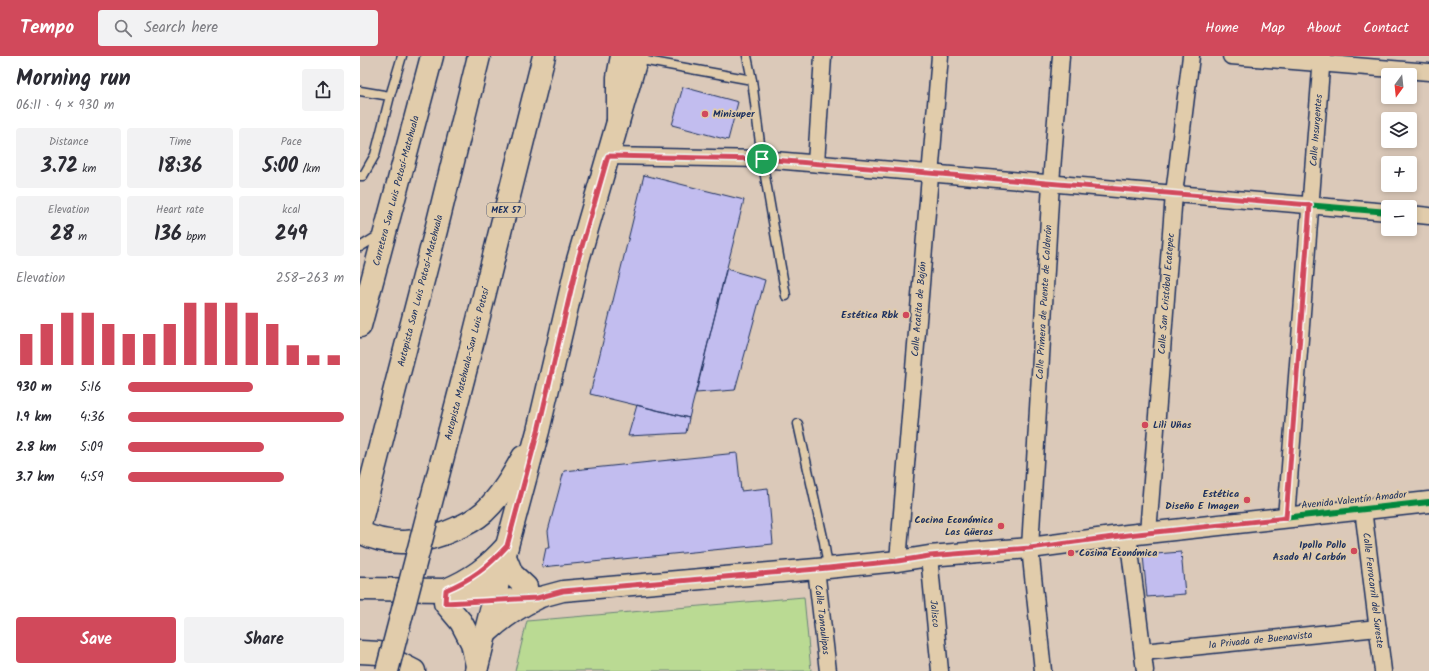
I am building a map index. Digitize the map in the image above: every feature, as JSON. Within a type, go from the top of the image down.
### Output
[{"type":"main road","name":"Carretera San Luis Potosí-Matehuala","points":[[360,326],[432,56]]},
{"type":"main road","name":"Autopista San Luis Potosí-Matehuala","points":[[360,524],[436,230],[479,56]]},
{"type":"main road","name":"Autopista Matehuala-San Luis Potosí","points":[[387,671],[467,364],[544,56]]},
{"type":"main road","points":[[477,669],[538,431],[578,260],[618,123],[618,78],[632,57]]},
{"type":"main road","points":[[360,532],[381,540],[404,543],[423,541],[445,534],[465,525],[482,513],[499,496],[538,431]]},
{"type":"main road","points":[[487,632],[502,618],[518,607],[532,592],[519,582],[512,574],[506,552]]},
{"type":"main road","points":[[477,669],[472,643],[446,596],[506,552]]},
{"type":"main road","name":"Avenida Valentín Amador","points":[[360,589],[446,596]]},
{"type":"main road","name":"Avenida Valentín Amador","points":[[360,604],[446,596],[496,594]]},
{"type":"main road","points":[[360,652],[379,653],[414,671]]},
{"type":"street","points":[[816,163],[823,56]]},
{"type":"street","name":"Calle Acatita de Baján","points":[[898,561],[940,56]]},
{"type":"street","name":"Calle Primera de Puente de Calderón","points":[[1043,671],[1030,548],[1051,183],[1061,56]]},
{"type":"street","name":"Calle San Cristóbal Ecatepec","points":[[1148,533],[1174,194],[1191,56]]},
{"type":"street","points":[[1231,56],[1321,59],[1429,72]]},
{"type":"street","name":"Calle Insurgentes","points":[[1286,518],[1321,59]]},
{"type":"street","points":[[608,156],[762,159],[931,172],[1381,211]]},
{"type":"street","points":[[1417,215],[1429,216]]},
{"type":"street","name":"Avenida Valentín Amador","points":[[496,594],[532,592],[536,587],[563,591],[822,569],[898,561],[929,556],[1030,548],[1128,535],[1429,502]]},
{"type":"street","name":"Calle Ferrocarril del Sureste","points":[[1363,509],[1383,671]]},
{"type":"street","points":[[1128,535],[1145,671]]},
{"type":"street","name":"Jalisco","points":[[929,556],[940,671]]},
{"type":"street","name":"Calle Tamaulipas","points":[[822,569],[828,671]]},
{"type":"street","name":"1a Privada de Buenavista","points":[[1143,652],[1378,628]]},
{"type":"lane","points":[[360,176],[363,176],[375,155],[402,56]]},
{"type":"lane","points":[[747,56],[752,80],[762,159],[786,296]]},
{"type":"lane","points":[[632,57],[752,80]]},
{"type":"lane","points":[[360,91],[390,96]]},
{"type":"lane","points":[[360,247],[385,232]]},
{"type":"lane","points":[[798,424],[824,542],[822,569]]},
{"type":"green space","points":[[804,597],[811,671],[515,671],[527,621]]},
{"type":"building","name":"Minisuper","points":[[683,87],[738,102],[728,140],[672,125]]},
{"type":"building","points":[[644,175],[744,200],[689,418],[590,394]]},
{"type":"building","points":[[726,269],[765,280],[735,390],[696,393]]},
{"type":"building","points":[[637,405],[689,418],[686,433],[628,436]]},
{"type":"building","points":[[737,453],[741,491],[768,488],[773,544],[542,567],[546,548],[550,548],[548,531],[564,471]]},
{"type":"building","points":[[1181,552],[1185,594],[1147,597],[1143,555]]},
{"type":"cycle path","points":[[608,156],[762,159],[1381,211]]},
{"type":"cycle path","points":[[495,600],[537,598],[563,591],[828,568],[898,561],[929,556],[1030,548],[1128,535],[1429,502]]},
{"type":"place","name":"Minisuper","points":[[705,114]]},
{"type":"place","name":"Estética Rbk","points":[[906,315]]},
{"type":"place","name":"Lili Uñas","points":[[1145,425]]},
{"type":"place","name":"Estética Diseño E Imagen","points":[[1247,500]]},
{"type":"place","name":"Cocina Económica Las Güeras","points":[[1001,526]]},
{"type":"place","name":"Ipollo Pollo Asado Al Carbón","points":[[1354,551]]},
{"type":"place","name":"Cosina Económica","points":[[1071,553]]},
{"type":"route","points":[[623,155],[762,159],[1310,205],[1286,518],[1128,535],[1030,548],[929,556],[898,561],[828,568],[563,591],[537,598],[445,603],[446,590],[464,583],[480,572],[507,546],[538,431],[578,260],[608,156],[623,155]]}]
